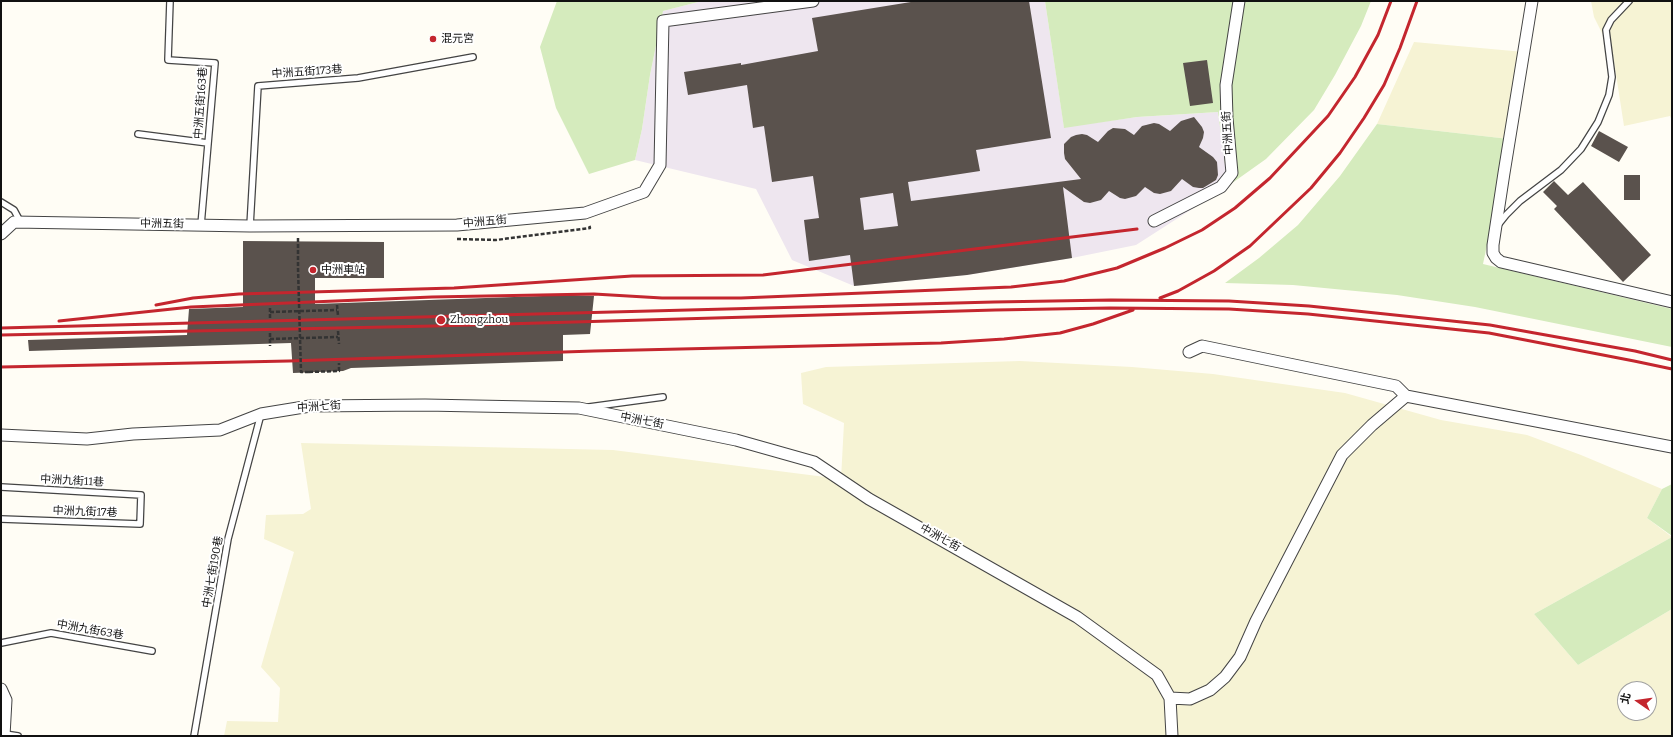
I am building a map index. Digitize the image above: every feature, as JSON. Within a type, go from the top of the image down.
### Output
[{"type":"street","name":"中洲五街","points":[[1,234],[14,222],[250,226],[457,225],[585,213],[644,192],[660,165],[664,21],[813,1]]},
{"type":"street","name":"中洲五街","points":[[1154,221],[1221,187],[1232,173],[1226,118],[1226,85],[1239,1]]},
{"type":"street","points":[[1532,1],[1493,253],[1501,262],[1672,302]]},
{"type":"street","points":[[1189,352],[1202,346],[1396,386],[1406,396],[1672,447]]},
{"type":"street","points":[[1170,698],[1190,699],[1210,690],[1225,677],[1240,657],[1256,621],[1342,455],[1372,425],[1406,396]]},
{"type":"street","name":"中洲七街","points":[[1,435],[87,439],[133,434],[220,430],[261,414],[310,406],[426,405],[579,408],[736,440],[814,462],[869,499],[1077,617],[1157,675],[1170,698],[1172,736]]},
{"type":"street","points":[[1,690],[6,700],[4,735]]},
{"type":"lane","name":"中洲五街163巷","points":[[170,1],[168,60],[215,63],[201,225]]},
{"type":"lane","points":[[1496,228],[1506,214],[1520,201],[1561,170],[1581,149],[1598,122],[1609,95],[1612,77],[1606,30],[1611,20],[1629,1]]},
{"type":"lane","name":"中洲五街173巷","points":[[250,226],[258,86],[358,78],[473,57]]},
{"type":"lane","points":[[138,134],[208,143]]},
{"type":"lane","points":[[1,202],[14,210],[21,223]]},
{"type":"lane","points":[[579,408],[663,397]]},
{"type":"lane","name":"中洲七街190巷","points":[[194,736],[228,539],[261,414]]},
{"type":"lane","name":"中洲九街11巷","points":[[1,487],[141,495]]},
{"type":"lane","name":"中洲九街17巷","points":[[1,519],[140,524],[141,495]]},
{"type":"lane","name":"中洲九街63巷","points":[[1,643],[51,633],[152,651]]},
{"type":"lane","points":[[4,735],[18,736]]},
{"type":"path","points":[[298,237],[302,372],[339,371],[339,363]]},
{"type":"path","points":[[337,305],[338,316]]},
{"type":"path","points":[[270,308],[270,318]]},
{"type":"path","points":[[270,312],[337,310]]},
{"type":"path","points":[[338,331],[339,344]]},
{"type":"path","points":[[270,333],[270,346]]},
{"type":"path","points":[[270,339],[338,338]]},
{"type":"shaded area","points":[[702,1],[1045,1],[1064,127],[1137,117],[1218,112],[1228,186],[1136,245],[1072,258],[967,275],[854,286],[792,260],[756,189],[635,160],[663,11]]},
{"type":"shaded area","points":[[1591,1],[1672,1],[1672,121],[1670,116],[1624,126],[1613,55],[1594,17]]},
{"type":"shaded area","points":[[1414,42],[1524,52],[1509,139],[1377,124]]},
{"type":"shaded area","points":[[1020,361],[1132,367],[1213,374],[1345,393],[1441,420],[1527,435],[1581,455],[1662,489],[1647,518],[1672,537],[1534,614],[1578,665],[1672,609],[1672,736],[224,736],[227,721],[278,722],[280,688],[261,667],[294,552],[264,539],[266,515],[303,514],[311,509],[301,443],[613,450],[841,479],[844,423],[803,404],[801,373],[826,367]]},
{"type":"green space","points":[[557,1],[702,1],[663,11],[635,160],[589,174],[556,108],[540,47]]},
{"type":"green space","points":[[1045,1],[1371,1],[1361,26],[1335,75],[1314,110],[1266,159],[1228,186],[1218,112],[1137,117],[1064,128]]},
{"type":"green space","points":[[1377,124],[1509,139],[1483,264],[1672,309],[1672,347],[1475,307],[1397,295],[1293,285],[1225,283],[1259,258],[1298,225],[1340,176]]},
{"type":"green space","points":[[1672,484],[1672,536],[1647,518],[1662,489]]},
{"type":"green space","points":[[1672,537],[1672,609],[1578,665],[1534,614]]},
{"type":"building","points":[[917,1],[1029,1],[1051,138],[976,150],[980,171],[908,182],[911,201],[1081,179],[1065,159],[1064,144],[1071,137],[1082,134],[1087,135],[1098,142],[1108,131],[1113,128],[1125,129],[1134,135],[1142,126],[1154,123],[1159,124],[1170,131],[1181,121],[1194,117],[1204,132],[1199,147],[1213,157],[1217,162],[1218,175],[1216,180],[1203,188],[1193,187],[1182,179],[1171,191],[1160,194],[1154,193],[1145,187],[1136,196],[1125,199],[1120,198],[1109,191],[1101,200],[1090,203],[1084,202],[1063,187],[1072,258],[967,275],[854,286],[850,255],[809,261],[804,220],[819,218],[813,176],[772,182],[764,126],[753,128],[747,85],[688,95],[684,72],[741,63],[741,65],[818,51],[812,18]],"holes":[[[893,193],[898,226],[864,230],[860,198]]]},
{"type":"building","points":[[1207,60],[1213,103],[1190,106],[1183,63]]},
{"type":"building","points":[[1599,131],[1628,147],[1619,162],[1591,146]]},
{"type":"building","points":[[1624,175],[1640,175],[1640,200],[1624,200]]},
{"type":"building","points":[[1554,181],[1568,195],[1583,182],[1651,255],[1623,282],[1554,209],[1557,206],[1543,192]]},
{"type":"building","points":[[243,241],[384,242],[384,278],[315,278],[315,304],[571,295],[594,296],[590,334],[563,335],[563,361],[351,368],[343,371],[293,373],[291,343],[29,351],[28,340],[187,335],[189,309],[243,307]]},
{"type":"railway","points":[[59,321],[191,307],[432,297],[594,294],[662,298],[741,298],[1011,287],[1064,281],[1117,268],[1165,248],[1202,230],[1235,208],[1270,178],[1328,116],[1355,77],[1378,35],[1391,1]]},
{"type":"railway","points":[[1160,298],[1178,291],[1214,271],[1250,246],[1311,188],[1340,153],[1384,85],[1400,48],[1417,1]]},
{"type":"railway","points":[[156,305],[193,298],[239,294],[454,288],[632,276],[763,275],[1137,229]]},
{"type":"railway","points":[[1,328],[994,302],[1111,300],[1229,301],[1309,306],[1490,325],[1635,351],[1672,360]]},
{"type":"railway","points":[[1,335],[434,326],[995,310],[1110,308],[1229,309],[1308,314],[1489,333],[1672,369]]},
{"type":"railway","points":[[1,367],[289,361],[594,351],[941,343],[1004,339],[1060,333],[1093,324],[1133,310]]},
{"type":"place","name":"混元宮","points":[[433,39]]},
{"type":"place","name":"中洲車站","points":[[313,270]]},
{"type":"place","name":"Zhongzhou","points":[[441,320]]}]
